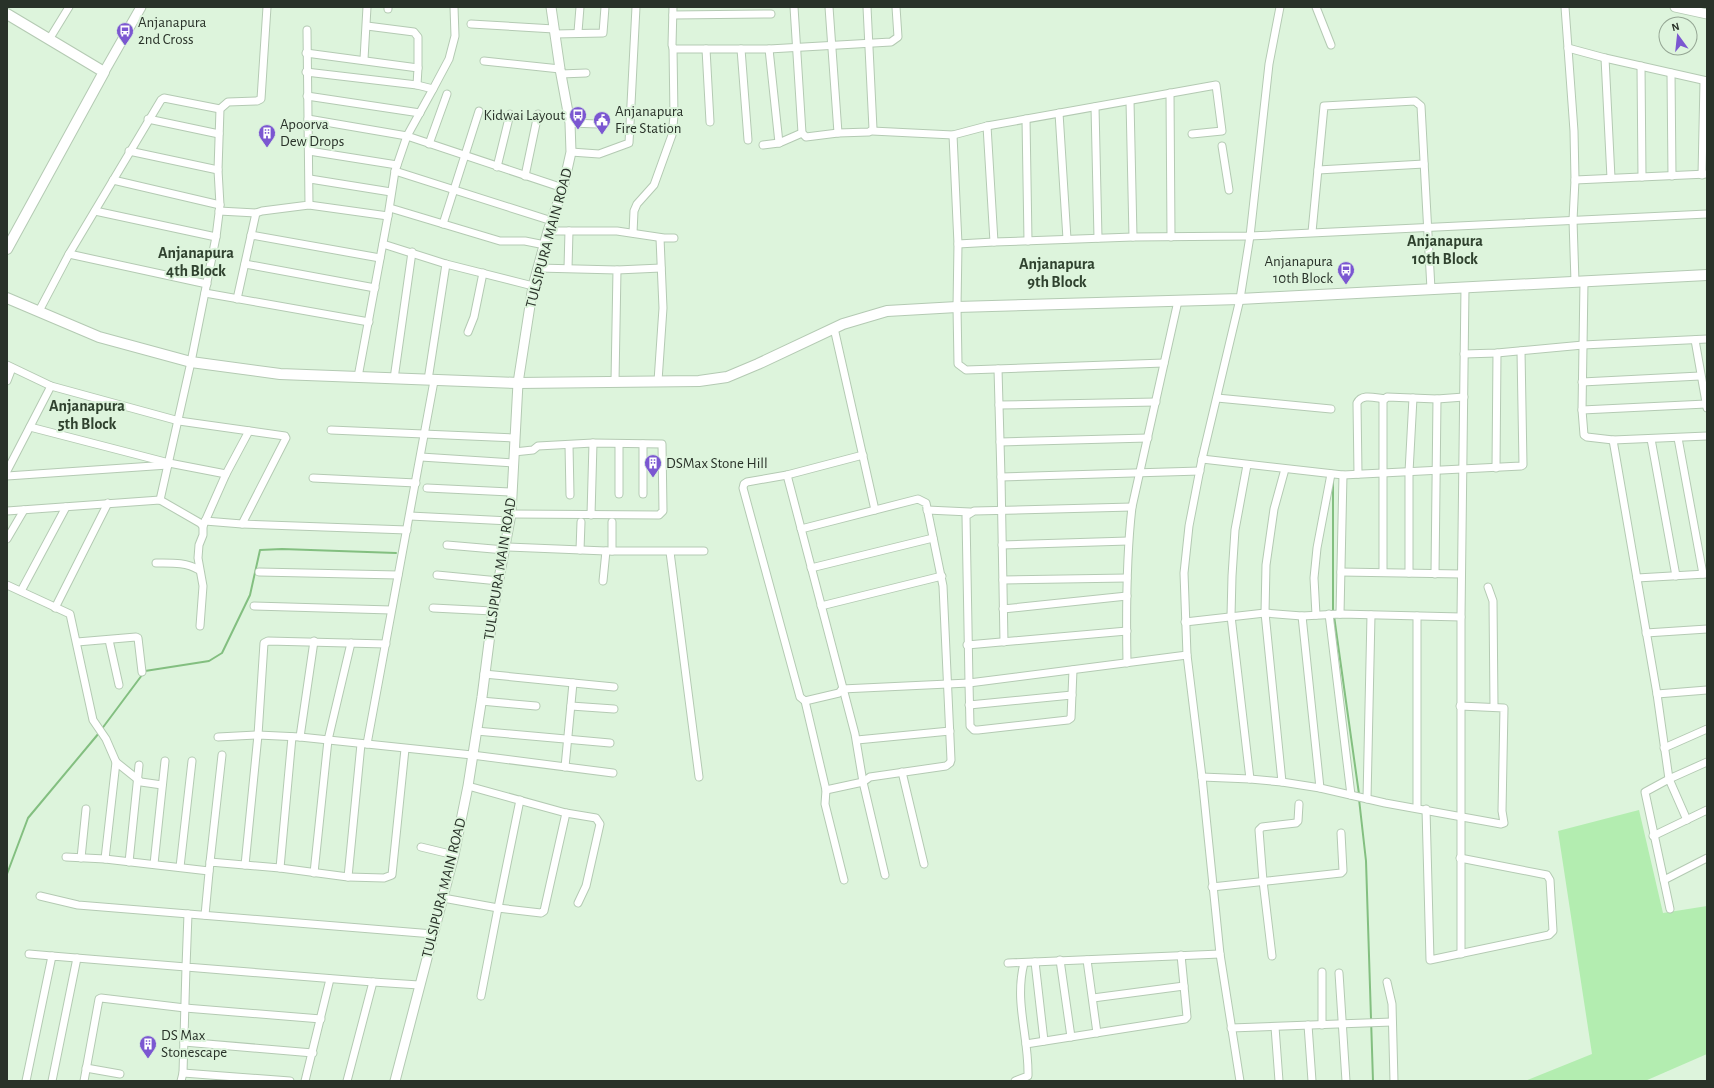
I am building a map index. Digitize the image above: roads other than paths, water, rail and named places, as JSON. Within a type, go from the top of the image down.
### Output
[{"type":"main road","points":[[7,14],[50,38],[104,72],[8,245]]},
{"type":"main road","points":[[7,298],[39,310],[99,337],[191,362],[280,374],[518,383],[699,381],[727,377],[843,324],[888,311],[957,307],[1240,299],[1707,275]]},
{"type":"street","points":[[50,38],[69,7]]},
{"type":"street","points":[[104,72],[142,7]]},
{"type":"street","points":[[160,500],[179,421],[216,238],[220,208],[218,170],[220,109],[228,102],[257,101],[261,99],[268,7]]},
{"type":"street","points":[[364,59],[367,7]]},
{"type":"street","points":[[358,377],[390,208],[396,168],[407,136],[449,59],[454,36],[454,7]]},
{"type":"street","name":"TULSIPURA MAIN ROAD","points":[[395,1081],[454,855],[468,786],[493,611],[510,517],[518,383],[533,286],[548,231],[563,188],[571,152],[570,123],[560,72],[551,7]]},
{"type":"street","points":[[578,32],[580,7]]},
{"type":"street","points":[[471,24],[555,32],[603,33],[605,7]]},
{"type":"street","points":[[571,152],[599,154],[629,143],[636,7]]},
{"type":"street","points":[[794,7],[802,133],[806,137],[872,131],[953,135],[987,126],[1216,85],[1222,131],[1192,134]]},
{"type":"street","points":[[829,7],[838,133]]},
{"type":"street","points":[[867,7],[872,131]]},
{"type":"street","points":[[673,48],[676,50],[769,49],[892,42],[898,37],[896,7]]},
{"type":"street","points":[[1240,1081],[1220,954],[1212,887],[1202,777],[1187,655],[1184,573],[1189,526],[1202,459],[1240,299],[1250,236],[1269,64],[1280,7]]},
{"type":"street","points":[[1316,7],[1331,45]]},
{"type":"street","points":[[1565,7],[1574,131],[1574,220],[1580,282],[1583,345],[1582,410],[1584,435],[1587,437],[1613,440],[1707,436]]},
{"type":"street","points":[[1675,7],[1707,14]]},
{"type":"street","points":[[633,233],[634,211],[654,185],[672,135],[674,116],[673,11],[771,14]]},
{"type":"street","points":[[367,26],[414,32],[417,34],[417,85]]},
{"type":"street","points":[[307,30],[306,72],[310,179],[309,204]]},
{"type":"street","points":[[1568,48],[1706,81],[1705,174],[1575,180]]},
{"type":"street","points":[[706,49],[710,122]]},
{"type":"street","points":[[741,49],[748,140]]},
{"type":"street","points":[[769,49],[779,143]]},
{"type":"street","points":[[306,53],[364,59],[418,68]]},
{"type":"street","points":[[1605,58],[1612,178]]},
{"type":"street","points":[[484,61],[560,72],[586,73]]},
{"type":"street","points":[[1641,66],[1642,177]]},
{"type":"street","points":[[306,72],[417,85],[433,89]]},
{"type":"street","points":[[1671,73],[1672,176]]},
{"type":"street","points":[[1170,93],[1171,237]]},
{"type":"street","points":[[429,144],[447,94]]},
{"type":"street","points":[[307,96],[420,113]]},
{"type":"street","points":[[39,310],[69,254],[129,151],[161,100],[164,98],[220,109]]},
{"type":"street","points":[[1130,101],[1133,238]]},
{"type":"street","points":[[1312,232],[1324,106],[1415,101],[1421,106],[1431,289]]},
{"type":"street","points":[[1095,107],[1098,238]]},
{"type":"street","points":[[443,224],[479,110]]},
{"type":"street","points":[[1059,113],[1067,240]]},
{"type":"street","points":[[497,167],[510,114]]},
{"type":"street","points":[[525,176],[538,114]]},
{"type":"street","points":[[308,119],[407,136],[563,188]]},
{"type":"street","points":[[1026,119],[1028,241]]},
{"type":"street","points":[[148,120],[219,134]]},
{"type":"street","points":[[570,123],[598,124]]},
{"type":"street","points":[[987,126],[994,242]]},
{"type":"street","points":[[763,145],[779,143],[802,133]]},
{"type":"street","points":[[953,135],[958,244],[958,364],[966,370],[1164,364]]},
{"type":"street","points":[[1222,146],[1230,190]]},
{"type":"street","points":[[129,151],[218,170]]},
{"type":"street","points":[[309,151],[396,168],[453,190],[552,221]]},
{"type":"street","points":[[1318,170],[1424,164]]},
{"type":"street","points":[[310,179],[392,192]]},
{"type":"street","points":[[113,180],[220,208],[256,213],[309,204],[388,216]]},
{"type":"street","points":[[390,208],[500,241],[525,240],[545,245]]},
{"type":"street","points":[[95,211],[216,238]]},
{"type":"street","points":[[237,299],[256,213]]},
{"type":"street","points":[[958,244],[1098,238],[1250,236],[1707,214]]},
{"type":"street","points":[[548,231],[617,231],[660,238],[674,238]]},
{"type":"street","points":[[568,268],[569,231]]},
{"type":"street","points":[[252,235],[380,258]]},
{"type":"street","points":[[658,381],[663,308],[660,238]]},
{"type":"street","points":[[383,244],[446,264],[533,286]]},
{"type":"street","points":[[394,379],[412,252]]},
{"type":"street","points":[[69,254],[207,284]]},
{"type":"street","points":[[245,264],[375,288]]},
{"type":"street","points":[[348,877],[364,744],[386,644],[424,435],[446,264]]},
{"type":"street","points":[[538,268],[617,270],[662,268]]},
{"type":"street","points":[[615,381],[617,270]]},
{"type":"street","points":[[468,332],[474,317],[483,273]]},
{"type":"street","points":[[1461,954],[1460,617],[1465,287]]},
{"type":"street","points":[[205,293],[369,322]]},
{"type":"street","points":[[1127,663],[1128,541],[1132,507],[1178,301]]},
{"type":"street","points":[[834,328],[875,510]]},
{"type":"street","points":[[1464,354],[1497,353],[1583,345],[1707,339]]},
{"type":"street","points":[[1582,410],[1706,406],[1695,340]]},
{"type":"street","points":[[1202,459],[1343,475],[1463,468],[1519,467],[1523,465],[1522,351]]},
{"type":"street","points":[[1496,468],[1497,353]]},
{"type":"street","points":[[7,381],[10,366],[51,386],[179,421],[286,438],[242,524]]},
{"type":"street","points":[[998,369],[1004,642]]},
{"type":"street","points":[[1582,382],[1700,376]]},
{"type":"street","points":[[7,471],[51,386]]},
{"type":"street","points":[[1358,474],[1358,400],[1365,397],[1384,399],[1387,397],[1437,399],[1464,397]]},
{"type":"street","points":[[1216,398],[1331,409]]},
{"type":"street","points":[[1409,573],[1409,472],[1414,398]]},
{"type":"street","points":[[1383,572],[1384,399]]},
{"type":"street","points":[[1435,574],[1437,399]]},
{"type":"street","points":[[999,405],[1156,402]]},
{"type":"street","points":[[30,427],[169,464],[226,474]]},
{"type":"street","points":[[331,430],[514,438]]},
{"type":"street","points":[[200,626],[203,586],[198,558],[199,545],[203,535],[204,524],[226,474],[249,431]]},
{"type":"street","points":[[1000,442],[1148,438]]},
{"type":"street","points":[[1637,578],[1705,574],[1678,438]]},
{"type":"street","points":[[1651,439],[1676,576]]},
{"type":"street","points":[[1613,440],[1669,779],[1687,820]]},
{"type":"street","points":[[410,516],[510,517],[659,515],[662,513],[663,445],[593,443],[538,446],[533,450],[514,452]]},
{"type":"street","points":[[591,515],[593,443]]},
{"type":"street","points":[[619,444],[619,494]]},
{"type":"street","points":[[643,444],[643,494]]},
{"type":"street","points":[[569,445],[570,496]]},
{"type":"street","points":[[844,880],[826,804],[826,790],[805,701],[800,697],[743,488],[744,484],[747,482],[787,475],[863,455]]},
{"type":"street","points":[[420,457],[513,463]]},
{"type":"street","points":[[7,476],[169,464]]},
{"type":"street","points":[[1247,465],[1235,530],[1231,616],[1250,778]]},
{"type":"street","points":[[1282,782],[1265,614],[1266,564],[1273,516],[1285,469]]},
{"type":"street","points":[[1001,476],[1200,471]]},
{"type":"street","points":[[1316,615],[1314,578],[1317,548],[1331,474]]},
{"type":"street","points":[[787,475],[842,689],[857,740],[863,782],[885,876]]},
{"type":"street","points":[[1340,614],[1343,475]]},
{"type":"street","points":[[312,478],[416,483]]},
{"type":"street","points":[[427,488],[512,492]]},
{"type":"street","points":[[801,529],[918,499],[926,503],[942,576],[948,683],[950,763],[946,766],[870,777],[863,782],[826,790]]},
{"type":"street","points":[[7,511],[160,500],[204,524],[407,530]]},
{"type":"street","points":[[55,608],[108,503]]},
{"type":"street","points":[[22,591],[66,507]]},
{"type":"street","points":[[927,510],[970,512],[1132,507]]},
{"type":"street","points":[[7,539],[24,510]]},
{"type":"street","points":[[970,512],[966,516],[967,645],[970,726],[974,730],[978,730],[1068,720],[1071,718],[1073,670]]},
{"type":"street","points":[[580,550],[581,522]]},
{"type":"street","points":[[603,581],[609,551],[612,522]]},
{"type":"street","points":[[811,568],[933,538]]},
{"type":"street","points":[[1002,545],[1128,541]]},
{"type":"street","points":[[447,545],[609,551],[704,551]]},
{"type":"street","points":[[670,552],[699,777]]},
{"type":"street","points":[[156,563],[181,563],[199,570]]},
{"type":"street","points":[[259,572],[398,574]]},
{"type":"street","points":[[1342,572],[1461,574]]},
{"type":"street","points":[[437,575],[499,581]]},
{"type":"street","points":[[821,606],[942,576]]},
{"type":"street","points":[[1003,580],[1127,578]]},
{"type":"street","points":[[7,585],[70,614],[93,720],[106,739],[116,762],[122,769],[141,782],[162,785]]},
{"type":"street","points":[[1488,587],[1493,601],[1494,706]]},
{"type":"street","points":[[1003,609],[1127,596]]},
{"type":"street","points":[[254,606],[391,610]]},
{"type":"street","points":[[433,608],[493,611]]},
{"type":"street","points":[[1185,622],[1231,616],[1265,614],[1302,616],[1340,614],[1460,617]]},
{"type":"street","points":[[1329,614],[1351,795]]},
{"type":"street","points":[[1367,799],[1371,615]]},
{"type":"street","points":[[1302,616],[1320,788]]},
{"type":"street","points":[[1417,616],[1417,807]]},
{"type":"street","points":[[1646,633],[1707,629]]},
{"type":"street","points":[[967,645],[1127,630]]},
{"type":"street","points":[[77,642],[136,636],[138,638],[142,672]]},
{"type":"street","points":[[108,640],[119,685]]},
{"type":"street","points":[[245,865],[258,735],[264,643],[268,641],[314,641],[386,644]]},
{"type":"street","points":[[280,868],[296,737],[314,641]]},
{"type":"street","points":[[314,873],[328,740],[351,643]]},
{"type":"street","points":[[805,701],[839,693],[842,689],[969,683],[1187,655]]},
{"type":"street","points":[[484,674],[614,687]]},
{"type":"street","points":[[565,767],[569,739],[573,683]]},
{"type":"street","points":[[1656,694],[1707,690]]},
{"type":"street","points":[[969,705],[1072,695]]},
{"type":"street","points":[[481,701],[536,706]]},
{"type":"street","points":[[571,706],[614,709]]},
{"type":"street","points":[[1202,777],[1250,778],[1282,782],[1320,788],[1367,799],[1417,807],[1501,824],[1504,823],[1502,811],[1504,708],[1494,706],[1460,706]]},
{"type":"street","points":[[1664,748],[1707,729]]},
{"type":"street","points":[[476,731],[610,743]]},
{"type":"street","points":[[857,740],[950,731]]},
{"type":"street","points":[[218,738],[258,735],[296,737],[472,755],[613,773]]},
{"type":"street","points":[[210,862],[280,868],[348,877],[384,878],[392,875],[405,749]]},
{"type":"street","points":[[205,915],[222,755]]},
{"type":"street","points":[[154,864],[165,761]]},
{"type":"street","points":[[180,867],[192,761]]},
{"type":"street","points":[[105,859],[116,762]]},
{"type":"street","points":[[1670,909],[1644,795],[1647,791],[1669,779],[1707,762]]},
{"type":"street","points":[[129,862],[138,765]]},
{"type":"street","points":[[902,772],[924,864]]},
{"type":"street","points":[[468,786],[566,813],[596,818],[600,824],[586,886],[578,903]]},
{"type":"street","points":[[481,996],[520,800]]},
{"type":"street","points":[[1272,956],[1263,881],[1259,830],[1262,827],[1296,823],[1298,821],[1299,804]]},
{"type":"street","points":[[81,858],[86,809]]},
{"type":"street","points":[[1426,809],[1429,957],[1432,960],[1549,935],[1553,931],[1550,880],[1548,875],[1460,858]]},
{"type":"street","points":[[1654,836],[1707,810]]},
{"type":"street","points":[[443,898],[498,908],[541,913],[544,911],[566,813]]},
{"type":"street","points":[[1212,887],[1341,872],[1343,871],[1341,833]]},
{"type":"street","points":[[421,847],[454,855]]},
{"type":"street","points":[[66,857],[105,859],[209,871]]},
{"type":"street","points":[[1664,880],[1707,858]]},
{"type":"street","points":[[40,896],[78,905],[433,934]]},
{"type":"street","points":[[181,1081],[183,1073],[188,914]]},
{"type":"street","points":[[29,954],[419,985]]},
{"type":"street","points":[[1008,963],[1220,954]]},
{"type":"street","points":[[1026,1044],[1185,1019],[1187,1017],[1181,955]]},
{"type":"street","points":[[26,1081],[52,956]]},
{"type":"street","points":[[52,1081],[77,958]]},
{"type":"street","points":[[1060,960],[1071,1037]]},
{"type":"street","points":[[1087,960],[1097,1033]]},
{"type":"street","points":[[1035,962],[1044,1041]]},
{"type":"street","points":[[1016,1081],[1028,1076],[1026,1044],[1019,1001],[1020,976],[1024,963]]},
{"type":"street","points":[[1322,972],[1322,1025]]},
{"type":"street","points":[[1339,973],[1346,1081]]},
{"type":"street","points":[[306,1081],[330,979]]},
{"type":"street","points":[[347,1081],[372,982]]},
{"type":"street","points":[[1387,982],[1392,1004],[1394,1081]]},
{"type":"street","points":[[1093,998],[1184,986]]},
{"type":"street","points":[[84,1081],[99,999],[101,998],[185,1008],[321,1019]]},
{"type":"street","points":[[1231,1028],[1392,1022]]},
{"type":"street","points":[[1308,1025],[1312,1081]]},
{"type":"street","points":[[1275,1027],[1279,1081]]},
{"type":"street","points":[[184,1042],[313,1052]]},
{"type":"street","points":[[86,1068],[120,1074]]},
{"type":"street","points":[[183,1073],[290,1081]]},
{"type":"waterway","points":[[1333,479],[1333,612]]},
{"type":"waterway","points":[[101,730],[145,671],[209,661],[222,653],[250,595],[260,550],[282,549],[396,553]]},
{"type":"waterway","points":[[1334,616],[1359,794]]},
{"type":"waterway","points":[[7,874],[28,818],[99,733]]},
{"type":"waterway","points":[[1359,799],[1366,861],[1373,1081]]},
{"type":"place","name":"Anjanapura 2nd Cross","points":[[125,46]]},
{"type":"place","name":"Kidwai Layout","points":[[578,130]]},
{"type":"place","name":"Anjanapura Fire Station","points":[[602,135]]},
{"type":"place","name":"Apoorva Dew Drops","points":[[267,148]]},
{"type":"place","name":"Anjanapura 10th Block","points":[[1346,285]]},
{"type":"place","name":"DSMax Stone Hill","points":[[653,478]]},
{"type":"place","name":"DS Max Stonescape","points":[[148,1059]]},
{"type":"district","name":"Anjanapura 10th Block","points":[[1445,250]]},
{"type":"district","name":"Anjanapura 4th Block","points":[[196,262]]},
{"type":"district","name":"Anjanapura 9th Block","points":[[1057,273]]},
{"type":"district","name":"Anjanapura 5th Block","points":[[87,415]]}]
